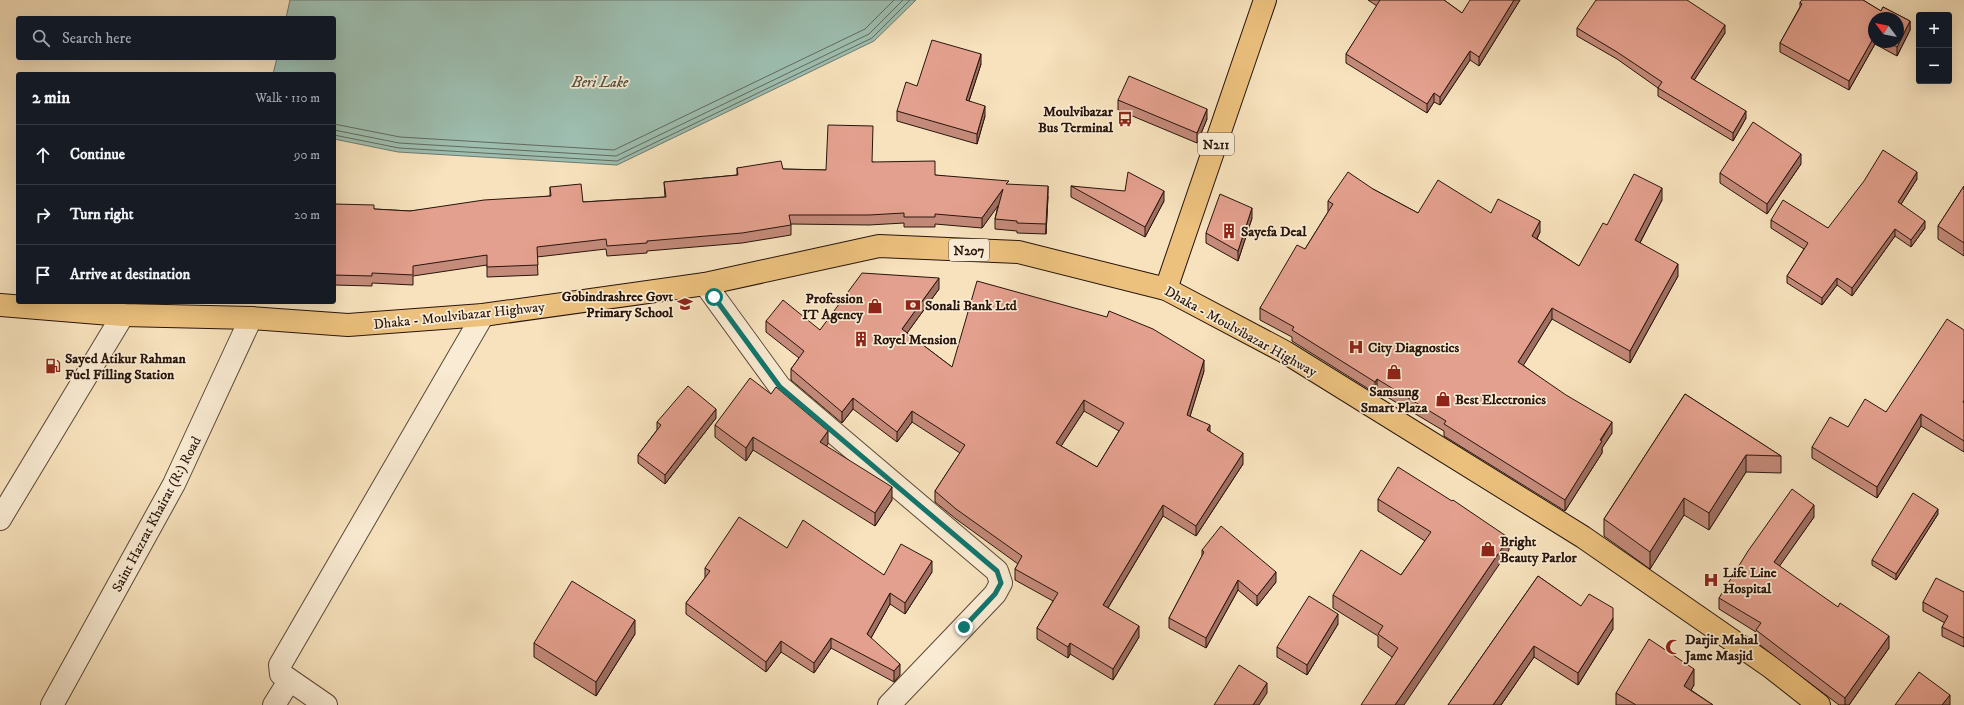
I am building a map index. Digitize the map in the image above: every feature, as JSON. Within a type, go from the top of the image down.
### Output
[{"type":"highway","name":"N211","points":[[1166,289],[1265,0]]},
{"type":"highway","name":"Dhaka - Moulvibazar Highway","points":[[0,305],[123,315],[251,318],[348,325],[484,315],[705,284],[879,246],[1018,252],[1166,289],[1285,352],[1583,537],[1772,668],[1818,705]]},
{"type":"street","points":[[705,284],[780,387],[997,571],[1001,583],[995,594],[889,705]]},
{"type":"street","points":[[0,519],[123,315]]},
{"type":"street","points":[[326,705],[289,681],[281,674],[280,665],[484,315]]},
{"type":"street","name":"Saint Hazrat Khairat (R:) Road","points":[[52,705],[174,484],[251,318]]},
{"type":"street","points":[[274,705],[289,681]]},
{"type":"water","name":"Beri Lake","points":[[290,0],[916,0],[874,41],[617,165],[398,152],[336,139],[336,72],[274,72],[276,60],[336,60],[336,16],[286,16]]},
{"type":"building","points":[[1380,0],[1444,0],[1462,13],[1470,0],[1514,0],[1479,57],[1470,51],[1440,97],[1434,93],[1427,104],[1346,54]]},
{"type":"building","points":[[1596,0],[1687,0],[1725,25],[1691,78],[1746,111],[1733,133],[1658,88],[1662,82],[1577,28]]},
{"type":"building","points":[[1802,0],[1863,0],[1881,11],[1883,7],[1893,12],[1868,12],[1868,48],[1849,81],[1780,43],[1802,4],[1800,2]]},
{"type":"building","points":[[1904,18],[1910,21],[1904,33]]},
{"type":"building","points":[[932,40],[981,54],[966,100],[985,106],[977,134],[897,111],[906,82],[917,86]]},
{"type":"building","points":[[1129,76],[1207,109],[1197,133],[1118,100]]},
{"type":"building","points":[[1753,122],[1801,154],[1767,204],[1720,173]]},
{"type":"building","points":[[828,125],[873,126],[872,162],[935,161],[935,175],[1009,181],[1006,184],[1048,186],[1046,224],[1017,223],[1017,221],[995,219],[1003,189],[982,218],[935,214],[935,217],[904,217],[904,213],[869,215],[789,215],[791,225],[742,233],[607,246],[606,239],[537,247],[538,265],[487,267],[487,255],[413,266],[413,275],[372,273],[372,276],[336,275],[336,204],[374,205],[374,209],[410,211],[484,200],[551,196],[550,187],[581,184],[583,202],[666,197],[664,182],[738,175],[737,168],[781,161],[783,169],[826,170]]},
{"type":"building","points":[[1883,150],[1917,172],[1898,202],[1925,221],[1911,240],[1895,229],[1852,288],[1837,278],[1822,298],[1787,276],[1808,243],[1771,220],[1783,200],[1828,228],[1864,181]]},
{"type":"building","points":[[1128,172],[1164,191],[1145,227],[1071,186],[1125,191]]},
{"type":"building","points":[[1348,172],[1373,189],[1418,213],[1438,180],[1491,213],[1498,199],[1540,221],[1532,236],[1579,266],[1603,223],[1607,225],[1634,174],[1662,188],[1635,240],[1678,264],[1630,351],[1552,308],[1518,362],[1566,395],[1612,422],[1600,440],[1602,441],[1565,500],[1444,424],[1446,421],[1377,379],[1375,382],[1292,330],[1294,327],[1260,308],[1297,245],[1305,249],[1333,204],[1328,201]]},
{"type":"building","points":[[1964,186],[1964,243],[1938,226]]},
{"type":"building","name":"Sayefa Deal","points":[[1220,194],[1252,208],[1238,251],[1206,233]]},
{"type":"building","points":[[862,273],[939,278],[902,329],[952,367],[977,281],[1107,317],[1109,311],[1153,329],[1204,360],[1187,415],[1210,425],[1207,430],[1243,453],[1196,526],[1163,505],[1103,605],[1139,626],[1113,669],[1070,643],[1068,647],[1037,628],[1058,593],[1015,569],[1022,556],[956,509],[935,491],[965,445],[912,411],[897,432],[853,398],[842,412],[791,369],[804,351],[766,321],[783,300],[820,330]],"holes":[[[1084,400],[1124,423],[1097,467],[1056,443]]]},
{"type":"building","points":[[1947,319],[1964,330],[1964,441],[1921,414],[1877,487],[1812,447],[1830,417],[1848,427],[1865,399],[1886,412]]},
{"type":"building","points":[[750,378],[771,394],[776,387],[828,431],[820,442],[892,487],[875,513],[753,437],[746,448],[715,425]]},
{"type":"building","points":[[688,386],[716,409],[665,475],[638,455],[661,425],[657,422]]},
{"type":"building","points":[[1685,394],[1781,456],[1746,455],[1709,513],[1684,498],[1650,552],[1604,519]]},
{"type":"building","points":[[1398,467],[1452,501],[1453,500],[1509,538],[1395,705],[1361,705],[1398,648],[1378,634],[1383,626],[1333,595],[1361,550],[1401,575],[1431,532],[1378,499]]},
{"type":"building","points":[[1792,489],[1814,505],[1774,562],[1838,607],[1840,603],[1889,636],[1845,698],[1756,630],[1761,623],[1719,598],[1748,551]]},
{"type":"building","points":[[1913,493],[1938,509],[1896,574],[1872,560]]},
{"type":"building","points":[[739,517],[787,548],[803,520],[884,575],[901,544],[932,561],[905,603],[890,593],[867,634],[900,664],[894,671],[831,638],[814,663],[781,641],[766,662],[686,603],[710,571],[705,568]]},
{"type":"building","points":[[1221,526],[1276,572],[1257,596],[1238,580],[1206,638],[1169,618],[1204,552],[1202,550]]},
{"type":"building","points":[[1538,576],[1581,606],[1589,594],[1613,608],[1613,618],[1578,673],[1534,646],[1493,705],[1448,705]]},
{"type":"building","points":[[1936,578],[1964,592],[1964,638],[1942,627],[1948,616],[1923,602]]},
{"type":"building","points":[[572,581],[635,620],[596,682],[534,643]]},
{"type":"building","points":[[1309,596],[1338,614],[1307,665],[1277,647]]},
{"type":"building","points":[[1649,639],[1694,669],[1684,686],[1713,705],[1636,705],[1616,693]]},
{"type":"building","points":[[1239,665],[1267,683],[1253,705],[1214,705]]},
{"type":"building","points":[[1919,672],[1950,695],[1942,705],[1895,705]]},
{"type":"place","name":"Moulvibazar Bus Terminal","points":[[1125,119]]},
{"type":"place","name":"Sayefa Deal","points":[[1229,231]]},
{"type":"place","name":"Gobindrashree Govt Primary School","points":[[685,304]]},
{"type":"place","name":"Sonali Bank Ltd","points":[[913,305]]},
{"type":"place","name":"Profession IT Agency","points":[[875,306]]},
{"type":"place","name":"Royel Mension","points":[[861,339]]},
{"type":"place","name":"City Diagnostics","points":[[1356,347]]},
{"type":"place","name":"Sayed Atikur Rahman Fuel Filling Station","points":[[53,366]]},
{"type":"place","name":"Samsung Smart Plaza","points":[[1394,372]]},
{"type":"place","name":"Best Electronics","points":[[1443,399]]},
{"type":"place","name":"Bright Beauty Parlor","points":[[1488,549]]},
{"type":"place","name":"Life Line Hospital","points":[[1711,580]]},
{"type":"place","name":"Darjir Mahal Jame Masjid","points":[[1673,647]]},
{"type":"route","points":[[714,297],[780,387],[997,571],[1001,583],[995,594],[964,627]]}]
